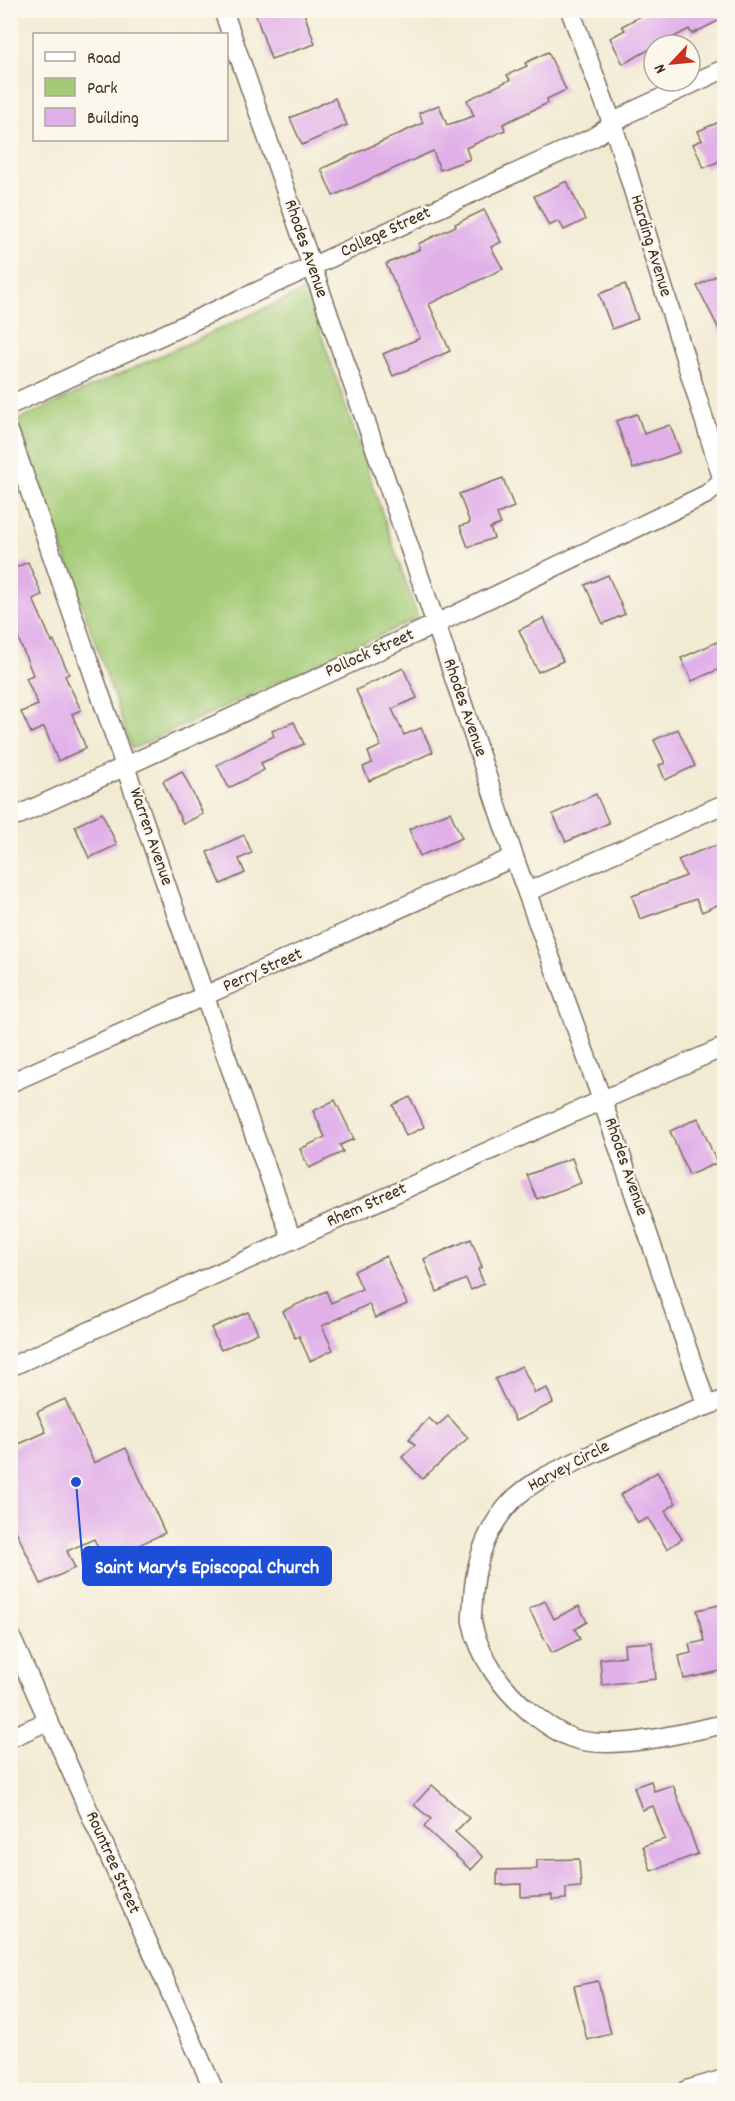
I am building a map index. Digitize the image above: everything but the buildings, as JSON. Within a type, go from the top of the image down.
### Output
[{"type":"street","name":"Rhodes Avenue","points":[[223,10],[436,624],[514,857],[716,1403]]},
{"type":"street","name":"Harding Avenue","points":[[570,10],[613,125],[724,481]]},
{"type":"street","name":"College Street","points":[[10,405],[594,138],[631,112],[724,69]]},
{"type":"street","name":"Warren Avenue","points":[[10,434],[205,997],[292,1240]]},
{"type":"street","name":"Pollock Street","points":[[10,819],[436,624],[707,494],[724,481]]},
{"type":"street","points":[[527,892],[724,804]]},
{"type":"street","name":"Perry Street","points":[[10,1083],[514,857]]},
{"type":"street","name":"Rhem Street","points":[[10,1367],[724,1047]]},
{"type":"street","name":"Harvey Circle","points":[[716,1403],[616,1443],[548,1475],[522,1491],[490,1530],[480,1552],[474,1586],[472,1620],[477,1639],[490,1665],[516,1701],[545,1724],[573,1738],[594,1743],[625,1742],[724,1724]]},
{"type":"street","name":"Rountree Street","points":[[10,1635],[214,2091]]},
{"type":"street","points":[[10,1738],[48,1721]]},
{"type":"street","points":[[687,2091],[724,2079]]},
{"type":"green space","points":[[306,290],[418,618],[132,749],[18,420]]},
{"type":"place","name":"Saint Mary's Episcopal Church","points":[[76,1482]]}]
